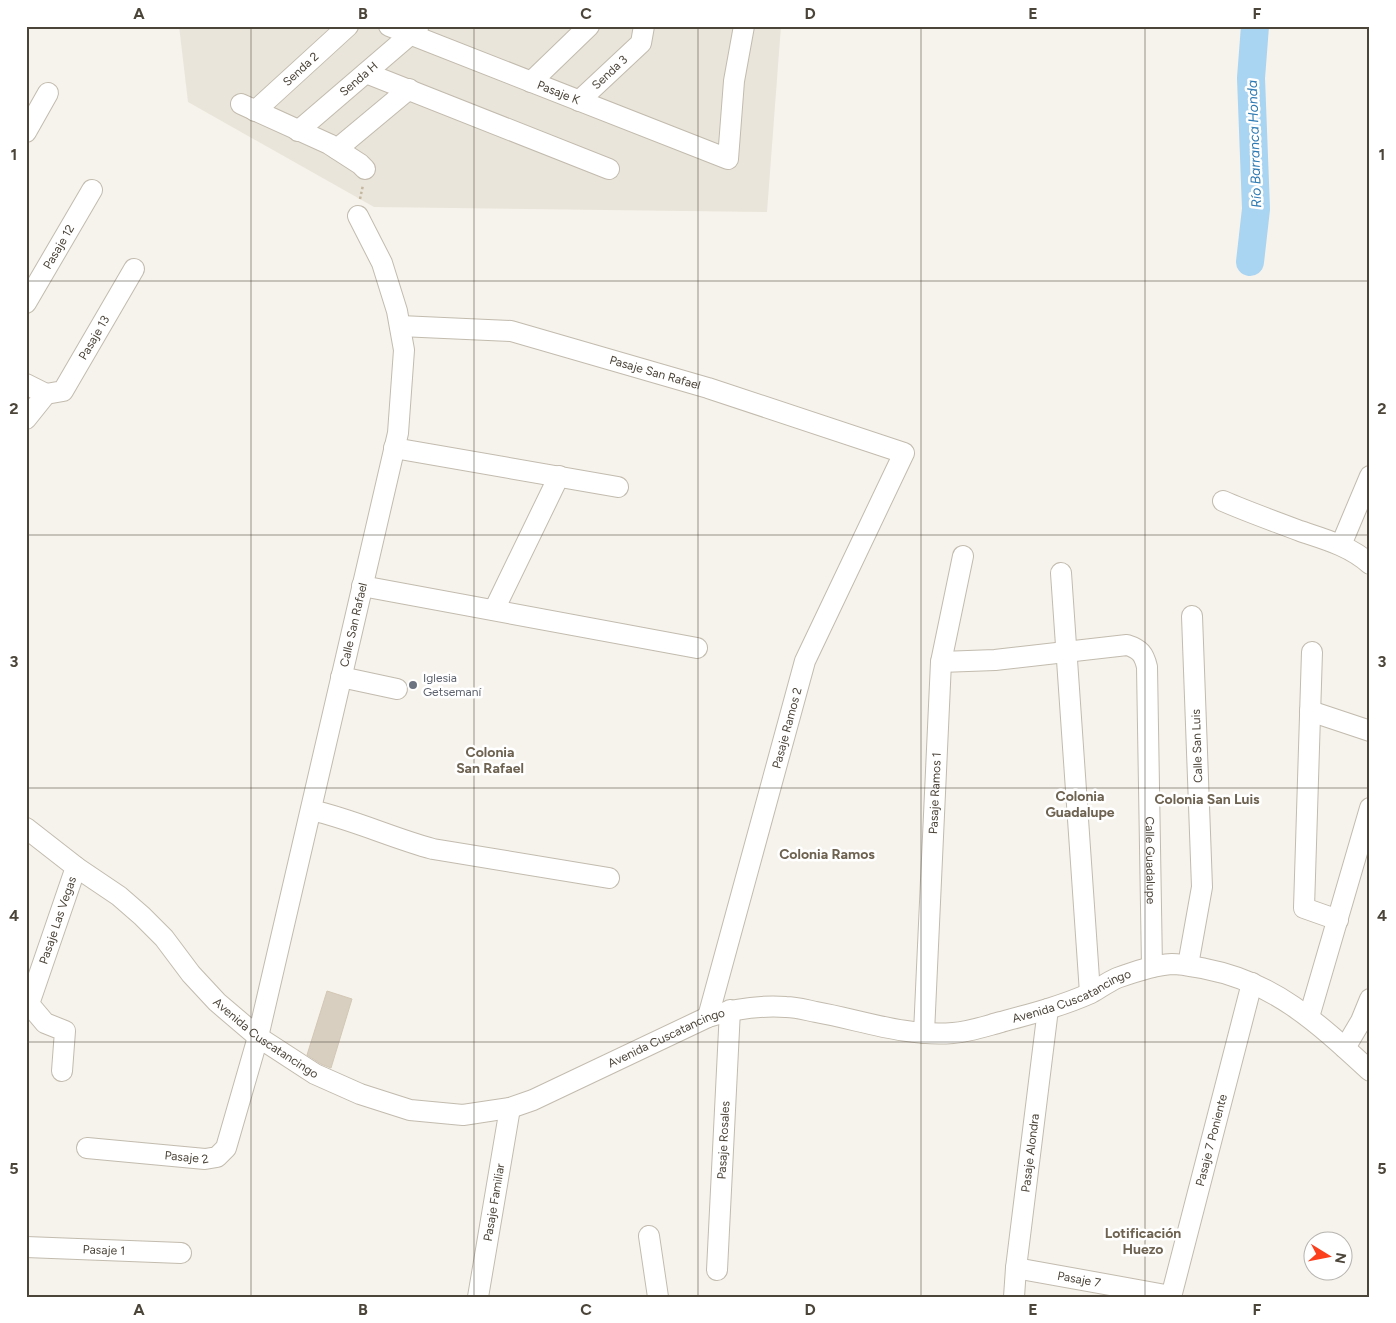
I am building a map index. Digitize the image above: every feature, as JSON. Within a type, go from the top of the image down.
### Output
[{"type":"street","name":"Senda 2","points":[[298,131],[248,108],[348,26]]},
{"type":"street","name":"Pasaje K","points":[[389,26],[415,31],[532,82],[728,159],[734,81],[744,26]]},
{"type":"street","points":[[532,82],[588,26]]},
{"type":"street","name":"Senda H","points":[[298,131],[415,31]]},
{"type":"street","name":"Senda 3","points":[[580,101],[642,34]]},
{"type":"street","points":[[366,73],[609,170]]},
{"type":"street","points":[[337,149],[409,89]]},
{"type":"street","points":[[26,132],[48,93]]},
{"type":"street","points":[[298,131],[337,149],[365,169]]},
{"type":"street","name":"Pasaje 12","points":[[26,303],[92,190]]},
{"type":"street","name":"Calle San Rafael","points":[[258,1037],[398,433],[404,350],[400,326],[382,263],[358,216]]},
{"type":"street","name":"Pasaje 13","points":[[46,394],[64,391],[134,269]]},
{"type":"street","name":"Pasaje San Rafael","points":[[400,326],[511,331],[708,388],[904,453]]},
{"type":"street","points":[[26,384],[46,394],[26,419]]},
{"type":"street","points":[[394,448],[618,487]]},
{"type":"street","name":"Pasaje Ramos 2","points":[[708,1017],[805,661],[904,453]]},
{"type":"street","points":[[494,610],[559,476]]},
{"type":"street","points":[[1341,545],[1370,476]]},
{"type":"street","points":[[1223,501],[1247,512],[1341,545],[1370,564]]},
{"type":"street","name":"Pasaje Ramos 1","points":[[924,1032],[941,662],[963,556]]},
{"type":"street","points":[[1060,573],[1090,993]]},
{"type":"street","points":[[362,586],[697,648]]},
{"type":"street","name":"Calle San Luis","points":[[1188,965],[1202,887],[1192,616]]},
{"type":"street","name":"Calle Guadalupe","points":[[1066,652],[1127,645],[1134,647],[1145,657],[1147,668],[1152,967]]},
{"type":"street","points":[[941,662],[995,660],[1066,652]]},
{"type":"street","points":[[1312,652],[1304,908],[1338,920]]},
{"type":"street","points":[[341,677],[396,689]]},
{"type":"street","points":[[1310,711],[1370,731]]},
{"type":"street","points":[[1309,1017],[1370,808]]},
{"type":"street","points":[[310,810],[328,814],[433,849],[609,878]]},
{"type":"street","name":"Avenida Cuscatancingo","points":[[26,828],[142,916],[164,938],[191,974],[217,1002],[258,1037],[315,1074],[360,1094],[410,1110],[463,1115],[510,1108],[532,1100],[708,1017],[730,1010],[755,1007],[787,1007],[913,1032],[954,1033],[1048,1010],[1090,993],[1116,979],[1152,967],[1172,964],[1219,971],[1252,983],[1282,998],[1309,1017],[1370,1071]]},
{"type":"street","name":"Pasaje Las Vegas","points":[[62,1071],[65,1031],[45,1023],[29,1004],[76,867]]},
{"type":"street","name":"Pasaje 7 Poniente","points":[[1171,1296],[1252,983]]},
{"type":"street","points":[[1345,1048],[1361,1021],[1370,999]]},
{"type":"street","name":"Pasaje Rosales","points":[[717,1270],[730,1010]]},
{"type":"street","name":"Pasaje Alondra","points":[[1014,1297],[1048,1010]]},
{"type":"street","name":"Pasaje 2","points":[[87,1148],[205,1159],[217,1157],[226,1148],[258,1037]]},
{"type":"street","name":"Pasaje Familiar","points":[[478,1297],[510,1108]]},
{"type":"street","points":[[649,1236],[658,1297]]},
{"type":"street","name":"Pasaje 1","points":[[26,1247],[181,1253]]},
{"type":"street","name":"Pasaje 7","points":[[1016,1268],[1171,1296]]},
{"type":"path","points":[[358,216],[365,169]]},
{"type":"shaded area","points":[[179,26],[781,26],[767,212],[374,207],[188,102]]},
{"type":"building","points":[[327,991],[352,999],[331,1068],[307,1055]]},
{"type":"waterway","name":"Río Barranca Honda","points":[[1250,262],[1256,209],[1251,78],[1255,26]]},
{"type":"place","name":"Iglesia Getsemaní","points":[[413,685]]},
{"type":"district","name":"Colonia San Rafael","points":[[490,760]]},
{"type":"district","name":"Colonia San Luis","points":[[1207,799]]},
{"type":"district","name":"Colonia Guadalupe","points":[[1080,804]]},
{"type":"district","name":"Colonia Ramos","points":[[827,854]]},
{"type":"district","name":"Lotificación Huezo","points":[[1143,1242]]}]
